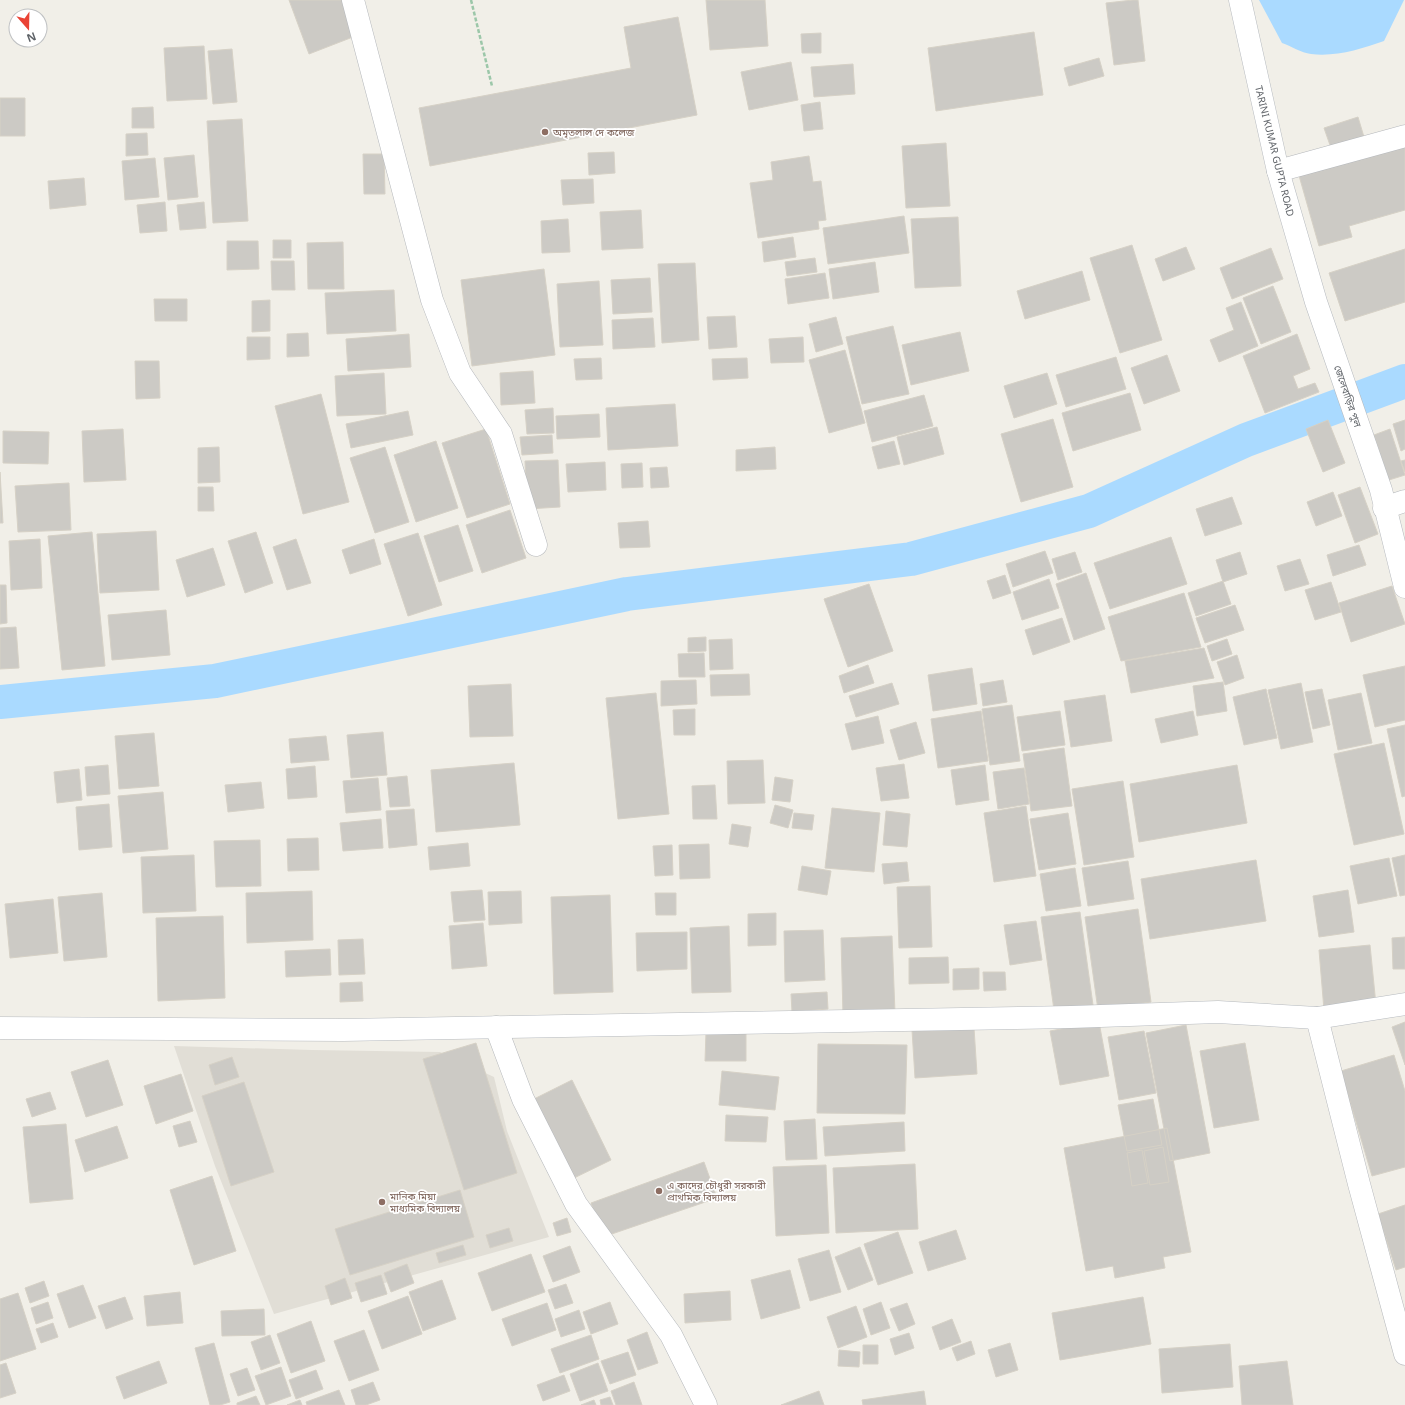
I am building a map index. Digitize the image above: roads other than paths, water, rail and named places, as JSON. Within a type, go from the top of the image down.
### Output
[{"type":"street","points":[[353,0],[432,300],[460,374],[501,434],[536,545]]},
{"type":"street","name":"TARINI KUMAR GUPTA ROAD","points":[[1240,0],[1278,171],[1316,302]]},
{"type":"street","points":[[1278,171],[1405,136]]},
{"type":"street","name":"জেলেবাড়ির পুল","points":[[1316,302],[1382,499]]},
{"type":"street","points":[[1405,501],[1382,499],[1405,587]]},
{"type":"street","points":[[0,1028],[343,1030],[1071,1017],[1218,1012],[1316,1018],[1405,1004]]},
{"type":"street","points":[[1316,1018],[1405,1354]]},
{"type":"street","points":[[496,1027],[524,1099],[576,1204],[671,1335],[706,1405]]},
{"type":"water","points":[[1259,0],[1404,0],[1384,41],[1348,52],[1320,55],[1304,52],[1282,43]]},
{"type":"waterway","points":[[0,702],[215,681],[627,594],[911,559],[1089,511],[1246,440],[1405,381]]},
{"type":"place","name":"অমৃতলাল দে কলেজ","points":[[545,132]]},
{"type":"place","name":"এ কাদের চৌধুরী সরকারী প্রাথমিক বিদ্যালয়","points":[[659,1191]]},
{"type":"place","name":"মানিক মিয়া মাধ্যমিক বিদ্যালয়","points":[[382,1202]]}]
